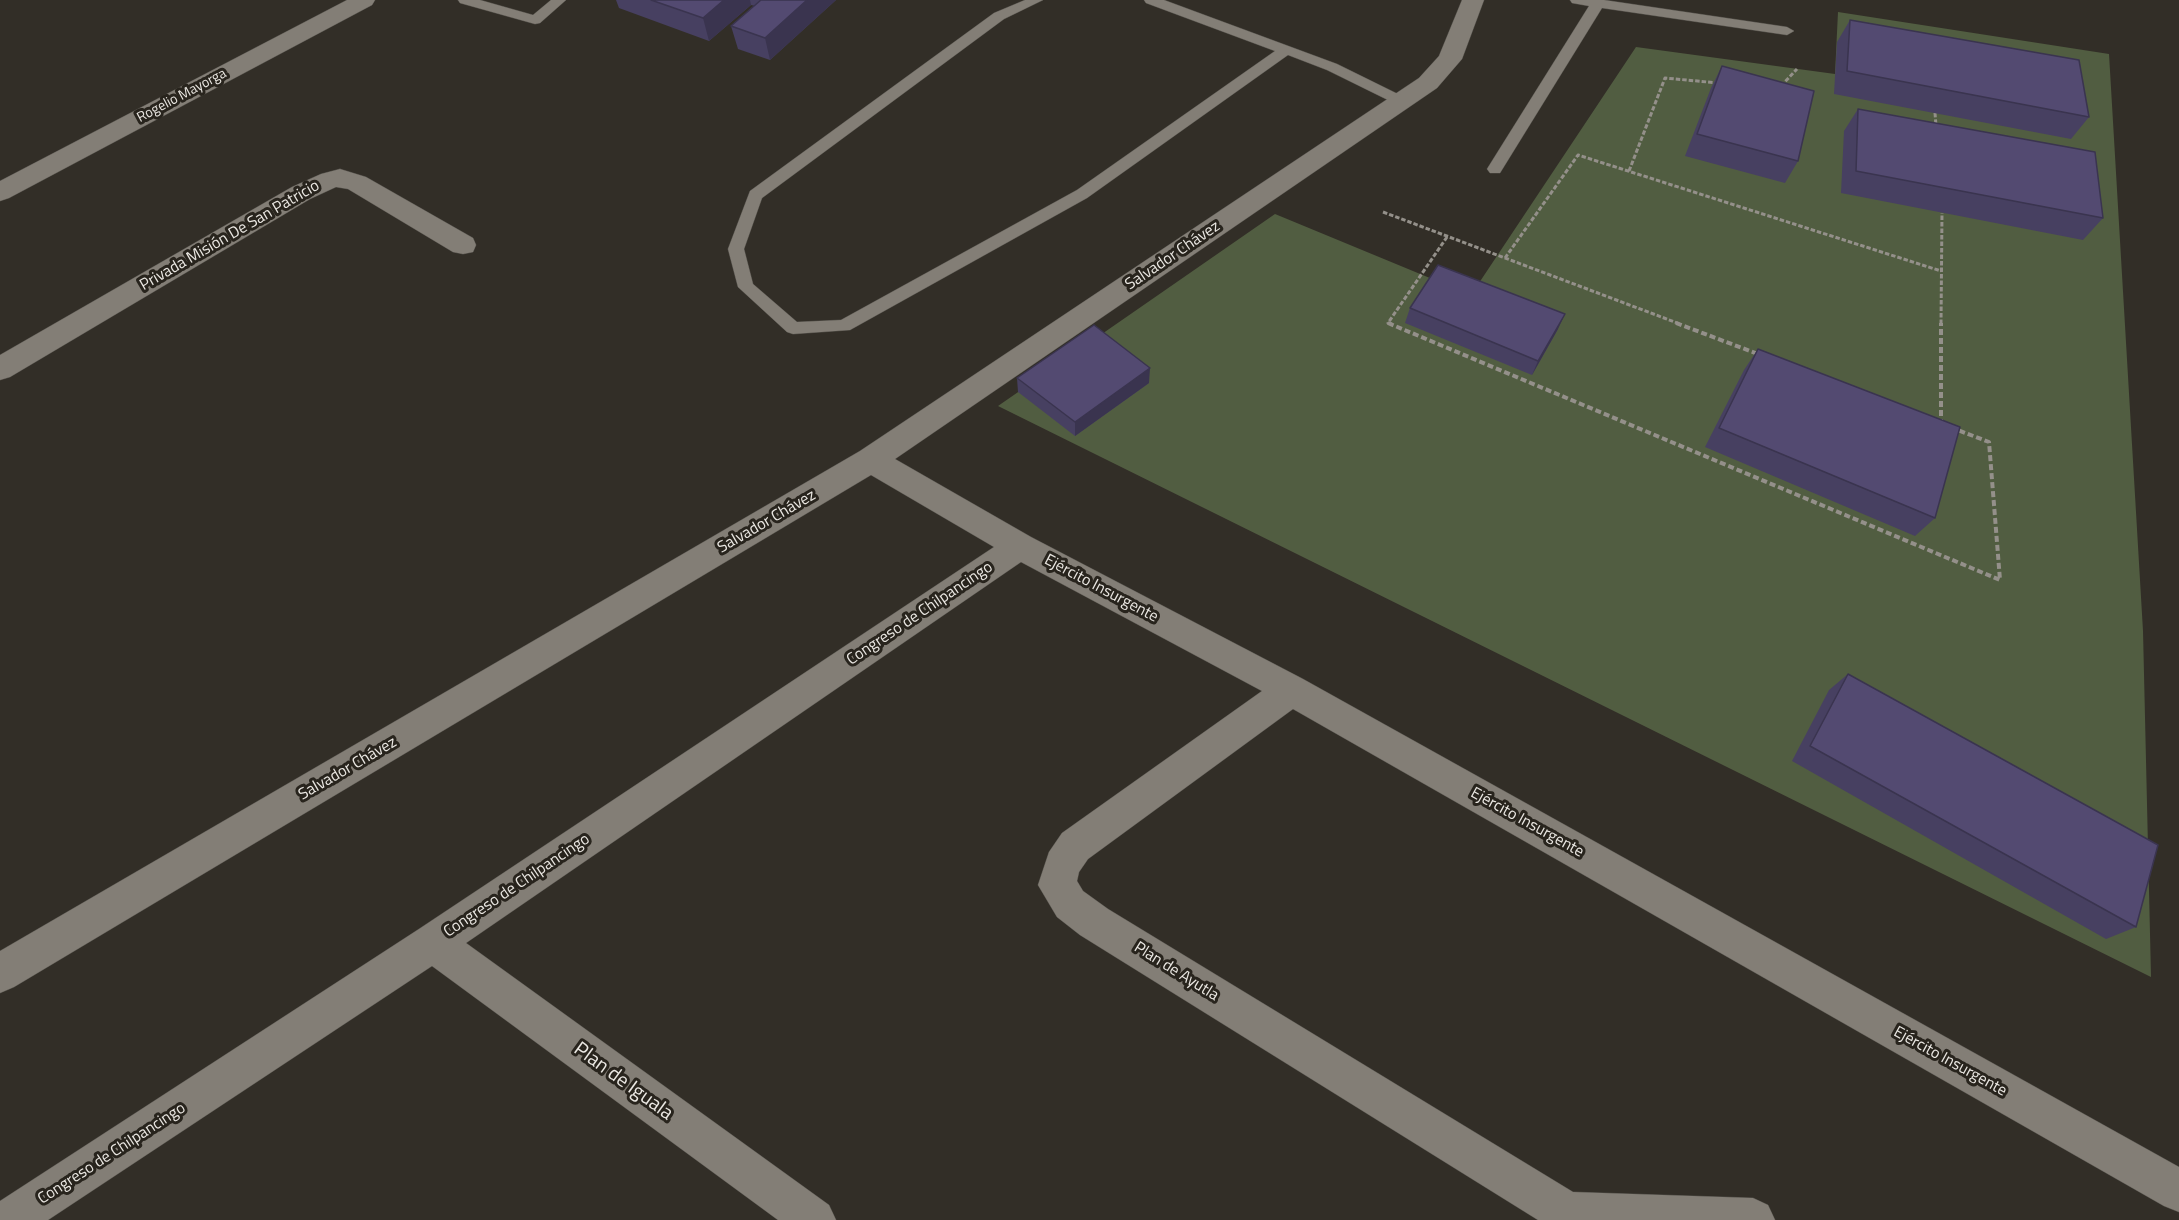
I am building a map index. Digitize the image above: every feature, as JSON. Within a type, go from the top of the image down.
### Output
[{"type":"street","name":"Rogelio Mayorga","points":[[0,192],[364,0]]},
{"type":"street","name":"Salvador Chávez","points":[[0,974],[871,460],[1428,84],[1450,59],[1473,0]]},
{"type":"street","name":"Privada Misión De San Patricio","points":[[0,369],[309,188],[330,180],[340,178],[357,183],[463,244]]},
{"type":"street","name":"Ejército Insurgente","points":[[871,460],[1020,546],[1291,690],[2179,1191]]},
{"type":"street","name":"Congreso de Chilpancingo","points":[[10,1220],[433,943],[1020,546]]},
{"type":"street","name":"Plan de Ayutla","points":[[1291,690],[1076,846],[1062,865],[1057,885],[1070,904],[1094,922],[1564,1217]]},
{"type":"street","name":"Plan de Iguala","points":[[433,943],[814,1220]]},
{"type":"street","points":[[1564,1217],[1753,1220]]},
{"type":"lane","points":[[465,0],[535,20],[559,0]]},
{"type":"lane","points":[[1036,0],[999,16],[755,195],[736,249],[746,287],[793,328],[844,326],[1082,194],[1286,50]]},
{"type":"lane","points":[[1151,0],[1332,67],[1401,101]]},
{"type":"lane","points":[[1577,0],[1787,31]]},
{"type":"lane","points":[[1495,169],[1598,3]]},
{"type":"path","points":[[1778,89],[1797,69]]},
{"type":"path","points":[[1629,171],[1665,78],[1721,84]]},
{"type":"path","points":[[1935,113],[1936,136]]},
{"type":"path","points":[[1505,258],[1578,155],[1941,271]]},
{"type":"path","points":[[1383,212],[1762,356]]},
{"type":"path","points":[[1941,436],[1942,213]]},
{"type":"path","points":[[1447,237],[1388,323],[2000,580],[1989,442],[1941,424]]},
{"type":"green space","points":[[1838,12],[2109,54],[2143,631],[2151,977],[998,406],[1275,214],[1471,295],[1636,47],[1835,74]]},
{"type":"building","points":[[651,0],[724,0],[703,18]]},
{"type":"building","points":[[761,0],[807,0],[765,38],[731,26]]},
{"type":"building","points":[[1850,20],[2079,60],[2089,117],[1847,71]]},
{"type":"building","points":[[1722,66],[1814,91],[1798,161],[1697,134]]},
{"type":"building","points":[[1858,109],[2095,152],[2103,218],[1856,171]]},
{"type":"building","points":[[1438,265],[1565,314],[1538,361],[1410,308]]},
{"type":"building","points":[[1094,325],[1150,368],[1075,422],[1017,378]]},
{"type":"building","points":[[1758,349],[1960,427],[1935,518],[1719,428]]},
{"type":"building","points":[[1848,674],[2158,845],[2136,927],[1810,746]]}]
